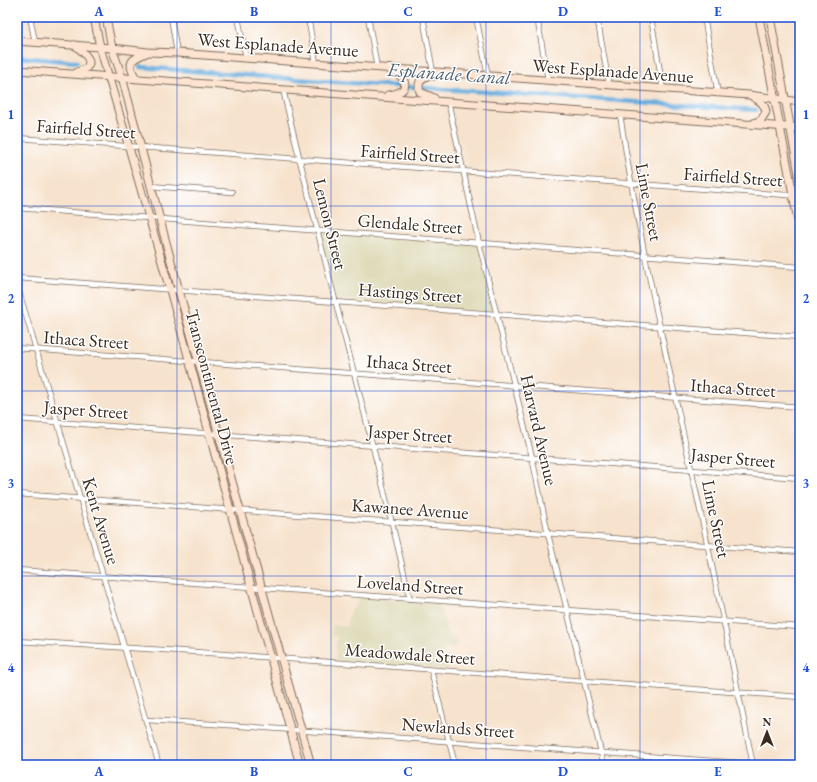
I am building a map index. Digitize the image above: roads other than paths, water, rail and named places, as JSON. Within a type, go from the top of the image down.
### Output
[{"type":"main road","name":"Transcontinental Drive","points":[[94,17],[100,47],[110,76],[128,146],[170,290],[300,765]]},
{"type":"main road","name":"Transcontinental Drive","points":[[106,17],[112,48],[122,77],[150,186],[311,765]]},
{"type":"main road","points":[[759,17],[774,98],[797,196],[800,231]]},
{"type":"main road","points":[[770,17],[800,179]]},
{"type":"main road","name":"West Esplanade Avenue","points":[[17,41],[148,52],[548,80],[663,90],[749,95],[800,102]]},
{"type":"main road","points":[[71,74],[84,70],[88,66],[89,61],[88,56],[75,45]]},
{"type":"main road","points":[[136,78],[130,65],[137,56],[148,52]]},
{"type":"main road","points":[[374,96],[395,94],[403,88],[404,80],[402,77],[396,72],[381,68]]},
{"type":"main road","points":[[17,70],[800,128]]},
{"type":"main road","points":[[444,101],[420,92],[420,80],[428,75],[462,77],[473,75]]},
{"type":"main road","points":[[749,95],[763,103],[766,107],[766,112],[761,120],[752,124]]},
{"type":"main road","points":[[800,113],[800,118]]},
{"type":"main road","points":[[121,120],[125,123],[129,130],[135,130]]},
{"type":"street","points":[[30,17],[35,42]]},
{"type":"street","points":[[171,17],[177,53]]},
{"type":"street","points":[[238,17],[246,58]]},
{"type":"street","points":[[308,17],[316,63]]},
{"type":"street","points":[[368,17],[381,68]]},
{"type":"street","points":[[422,17],[433,72]]},
{"type":"street","points":[[476,17],[488,76]]},
{"type":"street","points":[[537,17],[548,80]]},
{"type":"street","points":[[597,17],[609,85]]},
{"type":"street","points":[[651,17],[663,90]]},
{"type":"street","points":[[704,17],[718,94]]},
{"type":"street","name":"Lemon Street","points":[[283,89],[317,231],[393,522],[410,599]]},
{"type":"street","name":"Harvard Avenue","points":[[444,101],[463,172],[532,457],[548,534],[604,765]]},
{"type":"street","name":"Lime Street","points":[[620,114],[630,184],[708,546],[753,764]]},
{"type":"street","name":"Fairfield Street","points":[[17,138],[797,196]]},
{"type":"street","points":[[150,186],[232,192]]},
{"type":"street","name":"Glendale Street","points":[[17,208],[800,267]]},
{"type":"street","name":"Hastings Street","points":[[17,278],[661,327],[800,336]]},
{"type":"street","name":"Kent Avenue","points":[[17,285],[56,422],[159,765]]},
{"type":"street","name":"Ithaca Street","points":[[17,348],[800,407]]},
{"type":"street","name":"Jasper Street","points":[[17,419],[208,432],[800,478]]},
{"type":"street","name":"Kawanee Avenue","points":[[17,494],[800,552]]},
{"type":"street","name":"Loveland Street","points":[[17,570],[800,627]]},
{"type":"street","name":"Meadowdale Street","points":[[17,641],[124,647],[800,697]]},
{"type":"street","points":[[431,670],[455,765]]},
{"type":"street","name":"Newlands Street","points":[[146,720],[768,765]]},
{"type":"waterway","name":"Esplanade Canal","points":[[17,57],[77,62]]},
{"type":"waterway","name":"Esplanade Canal","points":[[140,67],[322,81],[756,110]]}]
